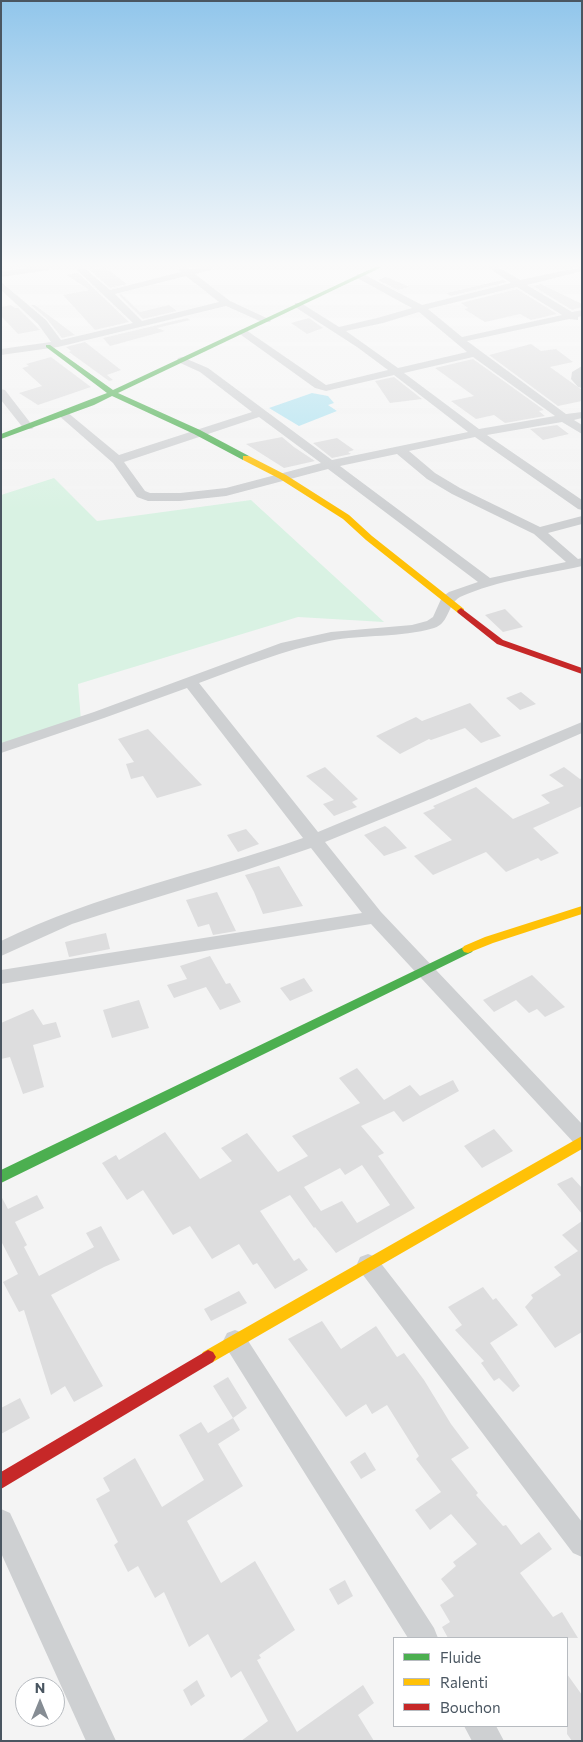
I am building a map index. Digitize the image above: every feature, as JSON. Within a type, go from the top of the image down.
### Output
[{"type":"main road","points":[[57,348],[112,393],[196,432],[283,477],[346,517],[369,538],[500,642],[582,671]]},
{"type":"main road","points":[[1,438],[112,393],[207,348]]},
{"type":"main road","points":[[1,1177],[425,969],[489,940],[582,910]]},
{"type":"main road","points":[[1,1481],[235,1341],[582,1140]]},
{"type":"street","points":[[1,352],[29,348]]},
{"type":"street","points":[[265,348],[319,386],[326,388],[397,373],[475,353]]},
{"type":"street","points":[[365,348],[477,433],[582,506]]},
{"type":"street","points":[[470,348],[582,431]]},
{"type":"street","points":[[182,360],[204,370],[328,465],[426,535],[488,583]]},
{"type":"street","points":[[582,369],[576,374],[576,379],[582,385]]},
{"type":"street","points":[[1,392],[28,427]]},
{"type":"street","points":[[117,460],[196,432],[260,413]]},
{"type":"street","points":[[63,414],[117,460],[137,490],[148,497],[180,497],[226,492],[328,465],[477,433],[582,415]]},
{"type":"street","points":[[400,450],[431,476],[456,491],[539,531],[578,562]]},
{"type":"street","points":[[539,531],[582,520]]},
{"type":"street","points":[[1,748],[190,682],[286,646],[331,636],[412,629],[432,624],[440,619],[447,600],[454,595],[488,583],[578,562]]},
{"type":"street","points":[[190,682],[313,840],[376,917],[582,1140]]},
{"type":"street","points":[[1,949],[86,913],[232,869],[313,840],[582,727]]},
{"type":"street","points":[[1,977],[376,917]]},
{"type":"street","points":[[368,1264],[582,1544]]},
{"type":"street","points":[[235,1341],[423,1637]]},
{"type":"street","points":[[1,1522],[100,1741]]},
{"type":"street","points":[[480,1727],[489,1741]]},
{"type":"green space","points":[[54,478],[97,521],[251,500],[384,622],[298,617],[78,684],[81,721],[1,745],[1,495]]},
{"type":"water","points":[[312,393],[328,396],[334,403],[328,405],[337,411],[299,426],[269,408]]},
{"type":"building","points":[[68,348],[93,348],[121,370],[107,375],[113,380],[109,381],[69,352],[71,351]]},
{"type":"building","points":[[515,348],[537,348],[541,351],[556,349],[573,362],[550,367],[582,390],[582,401],[558,406],[489,355]]},
{"type":"building","points":[[51,357],[91,387],[38,405],[19,393],[42,386],[22,368],[29,366],[26,364]]},
{"type":"building","points":[[473,359],[544,410],[539,411],[545,416],[505,423],[494,415],[476,419],[451,401],[474,396],[435,368]]},
{"type":"building","points":[[394,377],[422,399],[390,403],[375,381]]},
{"type":"building","points":[[557,425],[569,434],[543,440],[530,429]]},
{"type":"building","points":[[282,437],[315,461],[284,468],[246,444]]},
{"type":"building","points":[[337,438],[354,450],[348,452],[351,454],[332,458],[313,443]]},
{"type":"building","points":[[505,609],[523,627],[503,632],[485,615]]},
{"type":"building","points":[[521,692],[536,704],[520,710],[506,698]]},
{"type":"building","points":[[470,703],[501,736],[481,743],[465,728],[431,740],[429,739],[400,754],[376,736],[416,717],[422,721]]},
{"type":"building","points":[[148,729],[202,785],[157,798],[143,776],[131,779],[126,764],[134,762],[118,739]]},
{"type":"building","points":[[325,767],[358,799],[352,802],[357,807],[334,816],[323,804],[334,800],[306,776]]},
{"type":"building","points":[[564,767],[580,779],[582,778],[582,806],[533,828],[559,853],[541,861],[538,858],[506,872],[486,852],[433,875],[414,856],[452,840],[423,813],[435,808],[433,806],[476,787],[513,819],[550,803],[541,795],[564,786],[549,775]]},
{"type":"building","points":[[385,826],[407,848],[384,856],[364,835]]},
{"type":"building","points":[[246,829],[259,844],[238,852],[227,835]]},
{"type":"building","points":[[279,866],[303,906],[263,914],[245,875]]},
{"type":"building","points":[[217,892],[236,931],[213,935],[209,924],[198,927],[186,900]]},
{"type":"building","points":[[106,933],[110,949],[69,957],[65,942]]},
{"type":"building","points":[[210,956],[226,984],[230,983],[241,1002],[220,1010],[206,987],[174,998],[167,985],[187,979],[180,966]]},
{"type":"building","points":[[532,975],[565,1007],[545,1017],[537,1009],[529,1013],[516,1000],[494,1012],[483,1000]]},
{"type":"building","points":[[304,978],[313,991],[290,1001],[280,988]]},
{"type":"building","points":[[139,1000],[149,1028],[112,1038],[103,1010]]},
{"type":"building","points":[[33,1009],[43,1025],[56,1022],[61,1037],[33,1045],[44,1087],[23,1094],[10,1057],[1,1059],[1,1023]]},
{"type":"building","points":[[357,1068],[384,1100],[410,1085],[420,1096],[453,1080],[459,1091],[403,1122],[394,1111],[361,1126],[384,1153],[378,1156],[415,1208],[336,1253],[314,1228],[290,1195],[260,1211],[294,1261],[299,1258],[308,1270],[275,1289],[257,1263],[253,1265],[239,1244],[212,1259],[190,1226],[173,1235],[143,1190],[127,1200],[102,1163],[116,1155],[119,1160],[165,1132],[200,1179],[232,1161],[221,1148],[247,1133],[278,1172],[308,1156],[292,1136],[360,1103],[339,1078]],"holes":[[[362,1165],[390,1205],[357,1223],[342,1201],[321,1211],[304,1187],[340,1168],[345,1175]]]},
{"type":"building","points":[[494,1129],[513,1151],[482,1168],[464,1146]]},
{"type":"building","points":[[572,1177],[582,1188],[582,1214],[557,1184]]},
{"type":"building","points":[[37,1195],[44,1208],[15,1222],[27,1245],[24,1247],[39,1276],[94,1247],[86,1233],[101,1226],[120,1260],[51,1295],[103,1386],[74,1402],[65,1386],[51,1395],[24,1310],[19,1312],[3,1282],[18,1274],[1,1241],[1,1196],[8,1209]]},
{"type":"building","points":[[582,1221],[582,1332],[555,1348],[525,1307],[533,1298],[531,1295],[561,1275],[554,1267],[578,1251],[562,1235]]},
{"type":"building","points":[[483,1287],[493,1300],[496,1298],[518,1325],[490,1343],[520,1386],[513,1392],[499,1378],[494,1381],[481,1363],[484,1361],[455,1330],[462,1325],[448,1307]]},
{"type":"building","points":[[239,1291],[247,1303],[211,1321],[204,1309]]},
{"type":"building","points":[[322,1321],[341,1349],[376,1326],[397,1357],[404,1353],[469,1448],[451,1459],[478,1493],[476,1495],[503,1526],[506,1525],[521,1545],[539,1532],[552,1549],[520,1573],[553,1617],[562,1612],[578,1638],[447,1637],[442,1627],[450,1622],[440,1605],[454,1596],[441,1579],[456,1566],[453,1562],[477,1544],[451,1514],[430,1530],[415,1510],[441,1492],[416,1459],[419,1456],[387,1405],[372,1414],[366,1404],[346,1417],[288,1339]]},
{"type":"building","points":[[228,1377],[247,1408],[233,1418],[213,1386]]},
{"type":"building","points":[[20,1398],[30,1418],[1,1434],[1,1408]]},
{"type":"building","points":[[233,1418],[240,1430],[218,1444],[243,1486],[187,1521],[221,1583],[255,1561],[295,1630],[259,1655],[261,1658],[257,1660],[297,1732],[363,1685],[374,1703],[358,1715],[374,1741],[241,1741],[268,1721],[241,1671],[231,1678],[208,1634],[189,1647],[164,1592],[155,1598],[138,1566],[128,1572],[114,1545],[118,1542],[96,1499],[110,1491],[103,1478],[135,1458],[162,1507],[204,1480],[179,1435],[201,1422],[208,1433]]},
{"type":"building","points":[[365,1452],[376,1470],[361,1479],[350,1462]]},
{"type":"building","points":[[345,1580],[353,1596],[338,1605],[329,1589]]},
{"type":"building","points":[[568,1675],[582,1695],[582,1741],[572,1741],[567,1734]]},
{"type":"building","points":[[197,1680],[205,1696],[191,1706],[183,1690]]},
{"type":"traffic: fast","points":[[51,348],[112,393],[197,432],[246,458]]},
{"type":"traffic: fast","points":[[1,437],[91,403],[207,348]]},
{"type":"traffic: fast","points":[[1,1177],[468,949]]},
{"type":"traffic: slow","points":[[246,458],[283,477],[346,517],[369,538],[461,611]]},
{"type":"traffic: slow","points":[[468,949],[489,940],[582,910]]},
{"type":"traffic: slow","points":[[208,1357],[582,1142]]},
{"type":"traffic: jam","points":[[461,611],[500,642],[582,671]]},
{"type":"traffic: jam","points":[[1,1481],[208,1357]]}]
